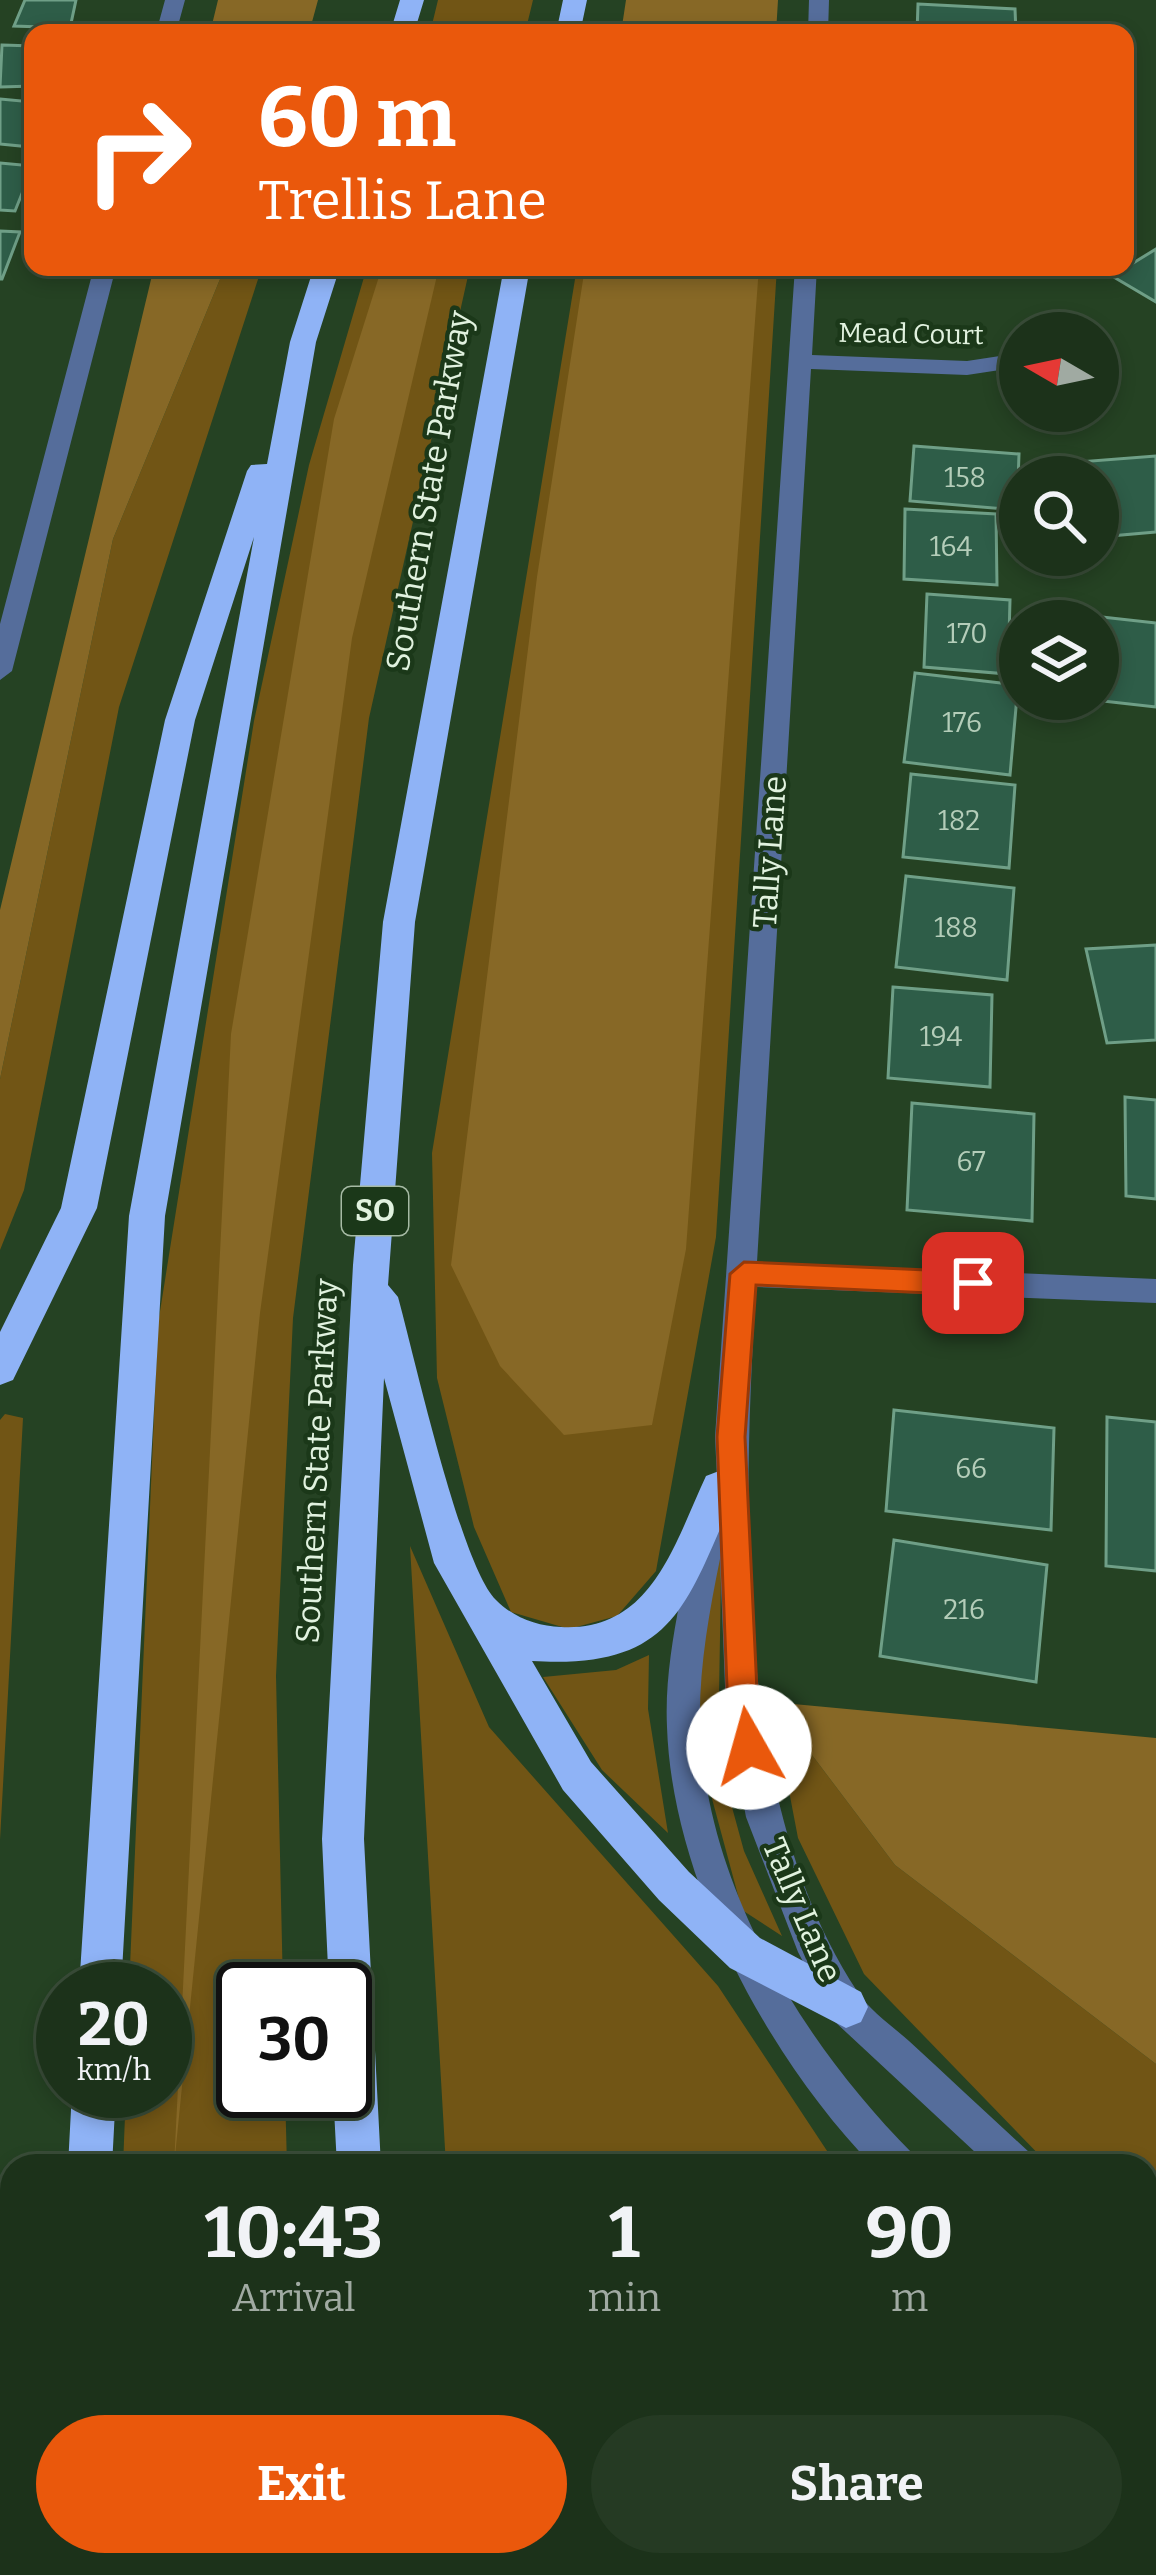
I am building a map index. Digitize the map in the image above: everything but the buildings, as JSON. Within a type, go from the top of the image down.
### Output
[{"type":"highway","points":[[0,1369],[79,1208],[180,720],[324,276]]},
{"type":"highway","name":"Southern State Parkway","points":[[358,2154],[344,1839],[371,1265],[399,922],[515,276]]},
{"type":"highway","points":[[102,1962],[148,1216],[303,342]]},
{"type":"highway","points":[[371,1265],[453,1564],[578,1777],[674,1886],[745,1953],[846,2007]]},
{"type":"highway","points":[[479,1609],[527,1643],[577,1646],[633,1632],[666,1602],[719,1488]]},
{"type":"highway","points":[[91,2154],[93,2118]]},
{"type":"street","points":[[0,671],[103,276]]},
{"type":"street","name":"Tally Lane","points":[[806,276],[731,1437],[743,1712],[763,1817],[810,1940],[846,2007],[1003,2154]]},
{"type":"street","name":"Mead Court","points":[[802,362],[967,368],[999,363]]},
{"type":"street","points":[[744,1274],[1156,1291]]},
{"type":"street","name":"Tally Lane","points":[[731,1437],[686,1647],[686,1756],[745,1953],[796,2041],[889,2154]]},
{"type":"shaded area","points":[[218,0],[318,0],[311,24],[212,24]]},
{"type":"shaded area","points":[[438,0],[533,0],[527,24],[432,24]]},
{"type":"shaded area","points":[[626,0],[778,0],[777,24],[622,24]]},
{"type":"shaded area","points":[[152,276],[221,276],[113,539],[0,1079],[0,910]]},
{"type":"shaded area","points":[[221,276],[259,276],[119,707],[24,1190],[0,1250],[0,1079],[113,539]]},
{"type":"shaded area","points":[[364,276],[468,276],[369,718],[293,1318],[276,1676],[282,1962],[216,1962],[216,2118],[286,2118],[287,2154],[123,2154],[125,2118],[192,2118],[192,1962],[130,1962],[158,1324],[254,721],[309,465]]},
{"type":"shaded area","points":[[379,276],[437,276],[352,638],[260,1313],[192,1987],[192,1962],[184,1962],[231,1034],[334,419]]},
{"type":"shaded area","points":[[576,276],[776,276],[716,1237],[656,1571],[617,1616],[569,1629],[511,1612],[474,1527],[437,1378],[432,1153]]},
{"type":"shaded area","points":[[584,276],[758,276],[686,1249],[652,1425],[564,1435],[500,1366],[451,1265],[537,577]]},
{"type":"shaded area","points":[[5,1414],[23,1418],[0,1840],[0,1420]]},
{"type":"shaded area","points":[[722,1518],[718,1756],[744,1851],[782,1936],[742,1910],[697,1743],[693,1644]]},
{"type":"shaded area","points":[[410,1546],[489,1727],[718,1986],[829,2154],[445,2154]]},
{"type":"shaded area","points":[[649,1655],[648,1709],[668,1833],[602,1770],[543,1677],[616,1670]]},
{"type":"shaded area","points":[[772,1702],[895,1865],[1156,2064],[1156,2154],[1038,2154],[864,1974],[798,1838]]},
{"type":"shaded area","points":[[772,1702],[1156,1738],[1156,2064],[895,1865]]},
{"type":"route","points":[[749,1747],[743,1712],[731,1437],[744,1274],[973,1283]]}]
